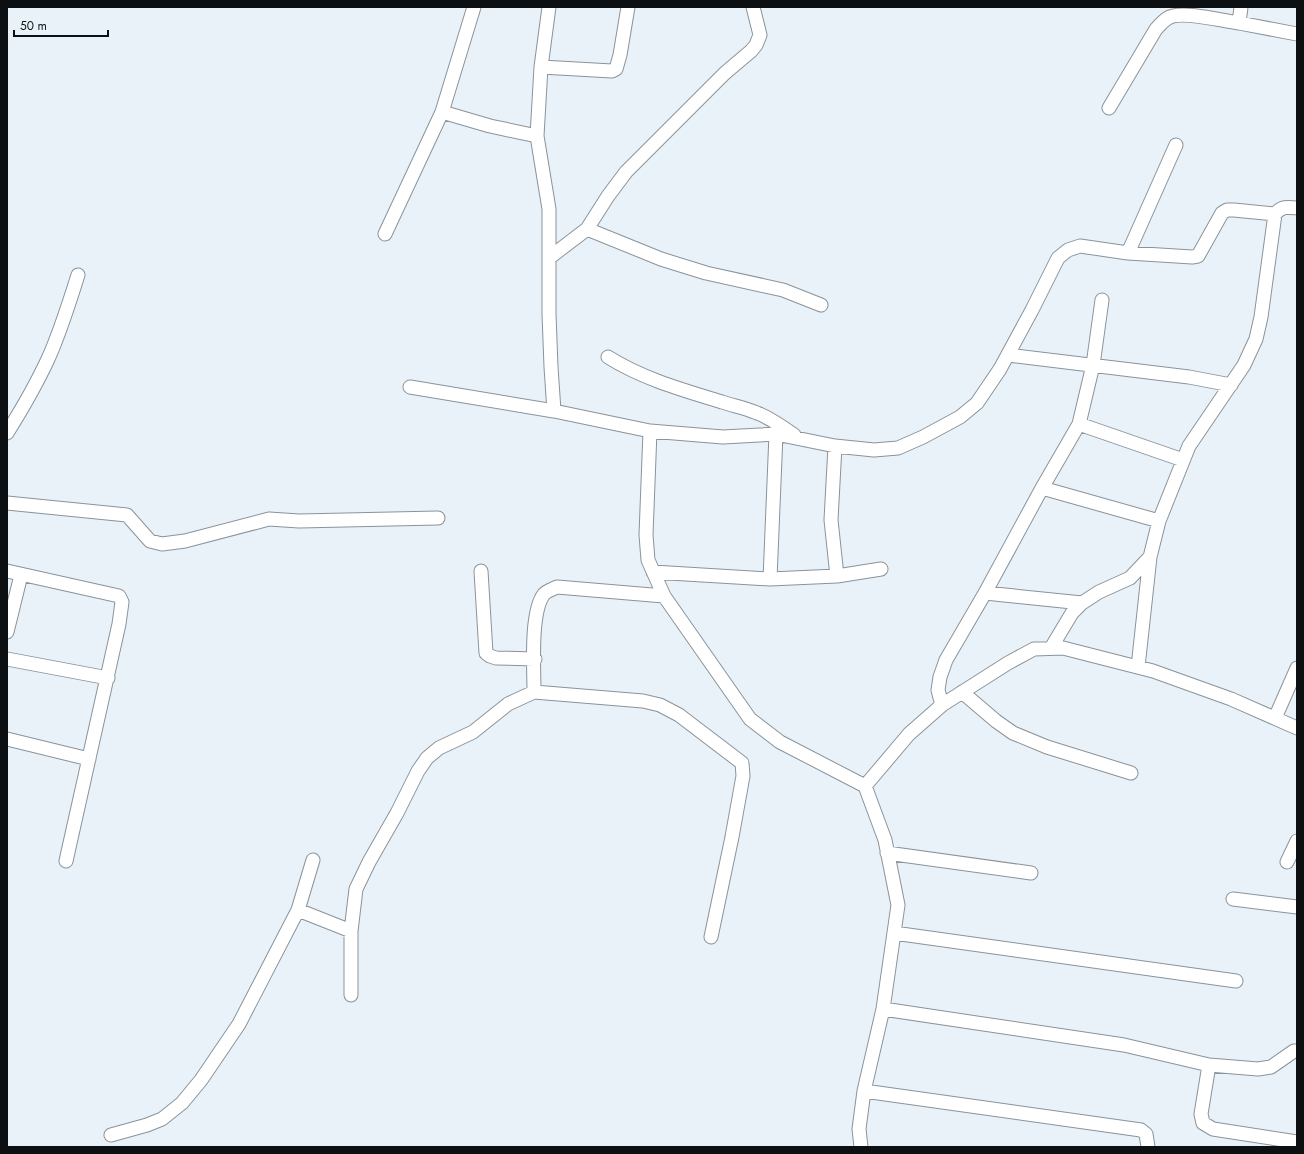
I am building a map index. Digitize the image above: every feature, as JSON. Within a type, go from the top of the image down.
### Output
[{"type":"street","points":[[385,234],[442,112],[474,7]]},
{"type":"street","points":[[549,7],[541,67],[537,136],[549,209],[551,367],[554,410]]},
{"type":"street","points":[[541,67],[612,71],[616,69],[620,55],[628,7]]},
{"type":"street","points":[[549,258],[587,229],[608,196],[626,172],[725,73],[751,51],[760,35],[753,7]]},
{"type":"street","points":[[1239,24],[1241,7]]},
{"type":"street","points":[[1109,108],[1156,29],[1164,20],[1172,16],[1186,15],[1297,34]]},
{"type":"street","points":[[442,112],[490,126],[537,136]]},
{"type":"street","points":[[1128,253],[1176,145]]},
{"type":"street","points":[[1138,667],[1150,557],[1159,521],[1189,446],[1244,365],[1256,339],[1261,317],[1275,214],[1285,207],[1297,208]]},
{"type":"street","points":[[410,387],[554,410],[650,431],[723,437],[776,434],[835,446],[874,450],[898,448],[923,437],[960,417],[976,403],[1008,355],[1058,258],[1068,250],[1080,246],[1128,253],[1192,257],[1198,256],[1222,213],[1227,210],[1275,214]]},
{"type":"street","points":[[587,229],[661,259],[706,273],[783,290],[821,305]]},
{"type":"street","points":[[7,433],[19,414],[48,359],[58,335],[78,275]]},
{"type":"street","points":[[942,705],[938,690],[940,677],[946,660],[1079,424],[1093,365],[1102,300]]},
{"type":"street","points":[[1008,355],[1189,376],[1231,385]]},
{"type":"street","points":[[608,357],[628,369],[650,378],[757,413],[774,421],[799,438]]},
{"type":"street","points":[[1079,424],[1183,460]]},
{"type":"street","points":[[650,431],[646,535],[648,560],[664,596],[750,719],[780,742],[865,786],[885,840],[898,905],[883,1009],[864,1091],[859,1129],[861,1147]]},
{"type":"street","points":[[770,579],[776,434]]},
{"type":"street","points":[[835,446],[832,520],[837,576]]},
{"type":"street","points":[[1042,488],[1159,521]]},
{"type":"street","points":[[7,503],[127,515],[150,541],[162,544],[185,541],[269,519],[299,521],[438,518]]},
{"type":"street","points":[[1051,648],[1072,613],[1082,603],[1099,592],[1130,578],[1150,557]]},
{"type":"street","points":[[653,572],[770,579],[837,576],[881,569]]},
{"type":"street","points":[[481,571],[486,653],[496,658],[534,659]]},
{"type":"street","points":[[7,572],[119,596],[122,602],[108,678],[66,861]]},
{"type":"street","points":[[7,632],[21,575]]},
{"type":"street","points":[[534,692],[534,621],[539,603],[545,593],[558,587],[664,596]]},
{"type":"street","points":[[985,593],[1082,603]]},
{"type":"street","points":[[865,786],[909,734],[942,705],[1008,663],[1034,649],[1063,648],[1153,671],[1231,699],[1297,728]]},
{"type":"street","points":[[7,659],[108,678]]},
{"type":"street","points":[[1275,718],[1297,668]]},
{"type":"street","points":[[351,996],[351,931],[356,889],[418,771],[427,758],[439,748],[473,732],[508,704],[534,692],[643,701],[660,705],[679,715],[742,763],[743,776],[732,838],[711,937]]},
{"type":"street","points":[[962,692],[996,721],[1013,733],[1047,747],[1131,773]]},
{"type":"street","points":[[7,739],[89,759]]},
{"type":"street","points":[[1287,862],[1297,841]]},
{"type":"street","points":[[887,853],[1030,873]]},
{"type":"street","points":[[111,1135],[147,1125],[162,1119],[182,1103],[201,1080],[239,1024],[298,910],[313,860]]},
{"type":"street","points":[[1232,899],[1297,908]]},
{"type":"street","points":[[298,910],[351,931]]},
{"type":"street","points":[[894,933],[1236,981]]},
{"type":"street","points":[[883,1009],[1124,1045],[1209,1065],[1258,1069],[1271,1067],[1294,1051],[1297,1051]]},
{"type":"street","points":[[1209,1065],[1201,1114],[1203,1123],[1213,1129],[1297,1142]]},
{"type":"street","points":[[864,1091],[1141,1130],[1146,1134],[1148,1147]]}]
